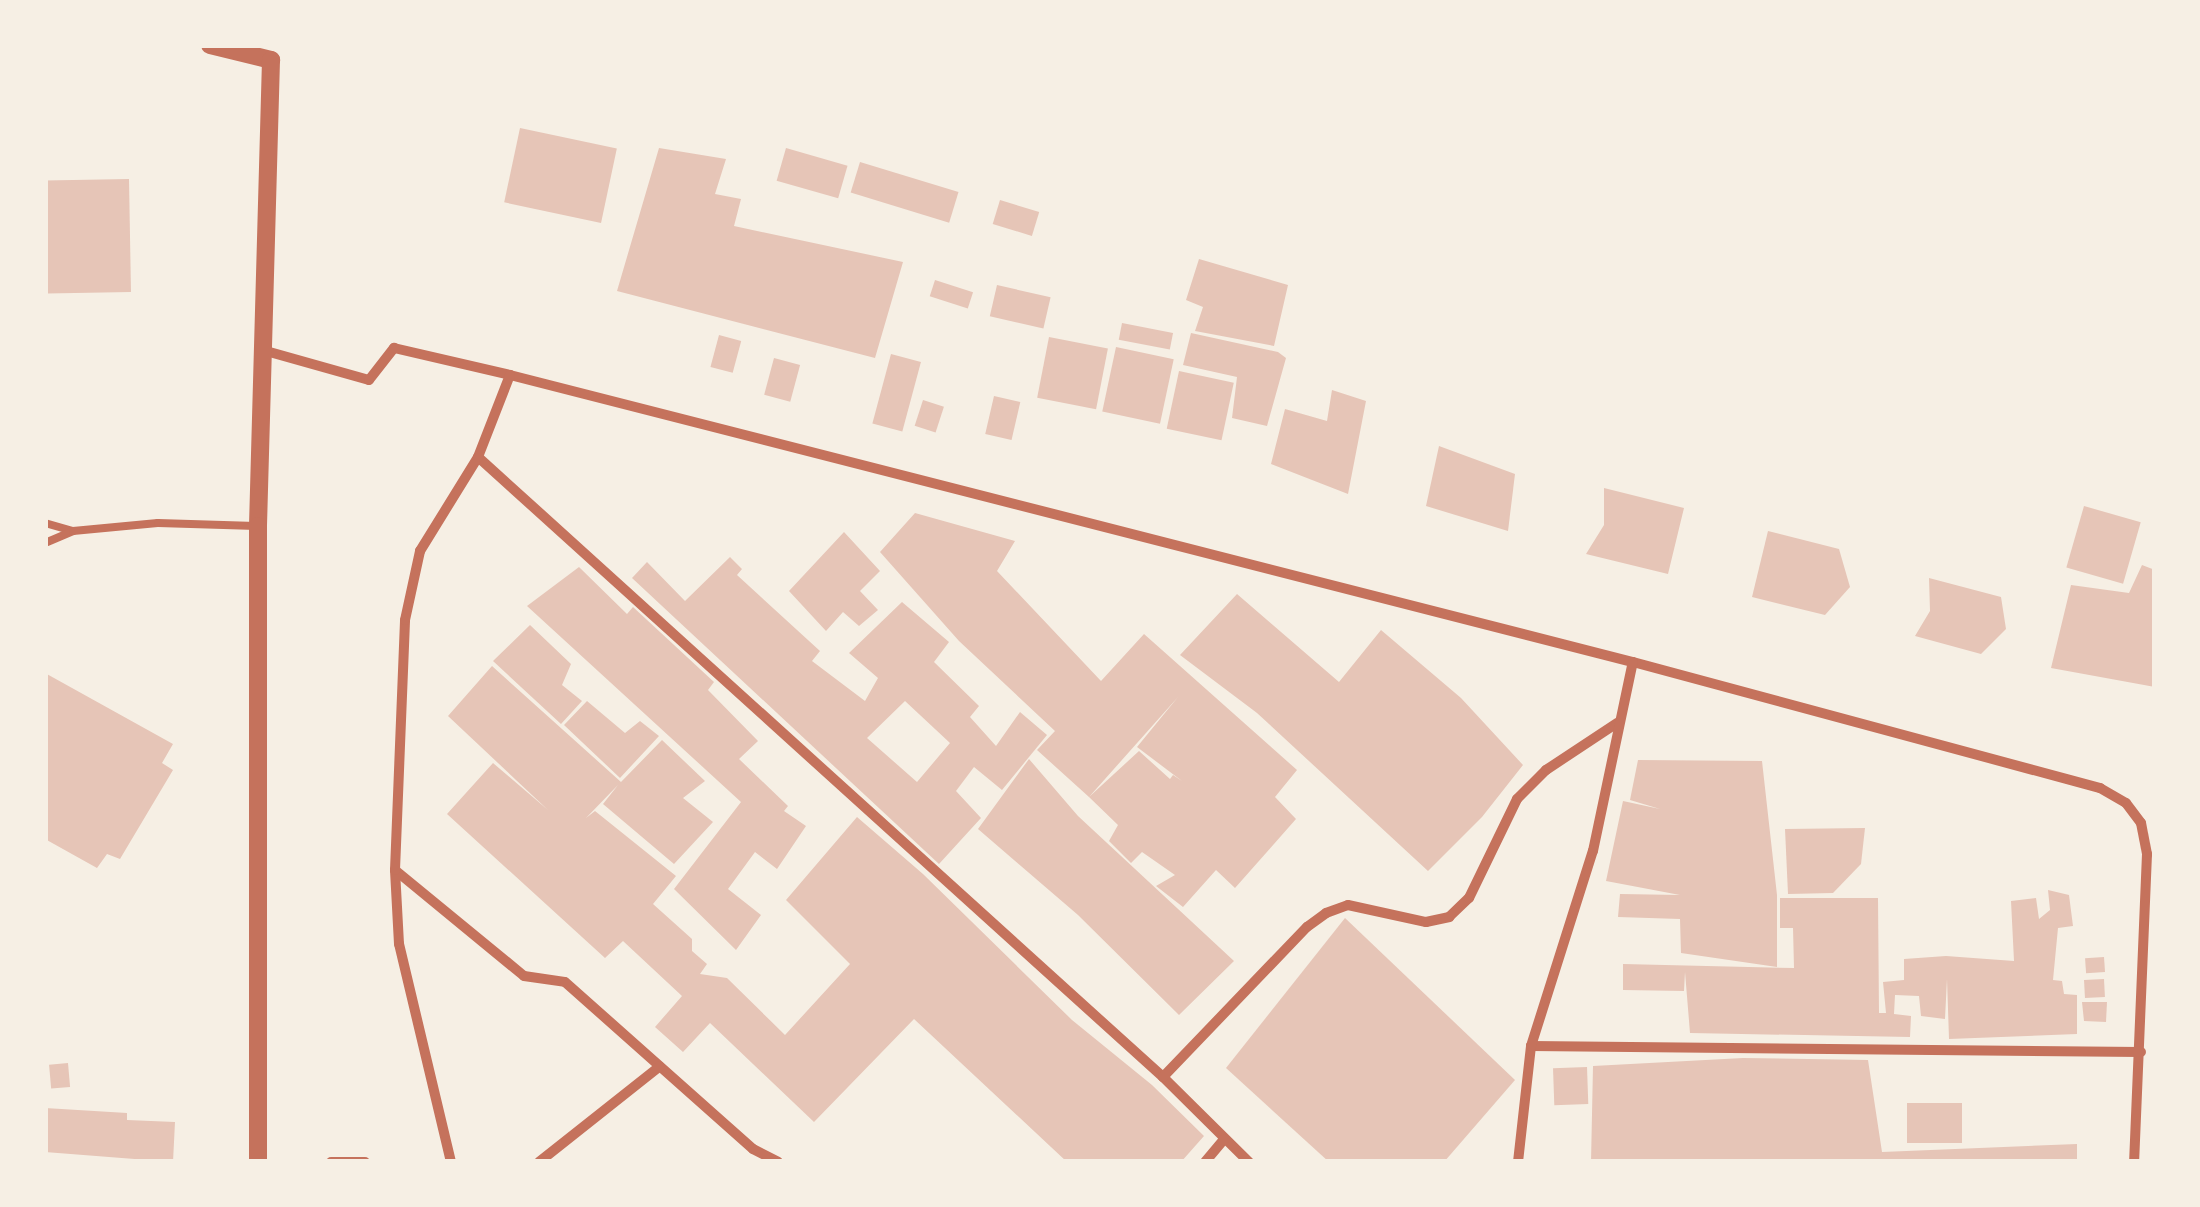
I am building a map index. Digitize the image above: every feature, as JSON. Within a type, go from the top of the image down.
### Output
[{"type":"street","points":[[210,45],[271,52],[266,351],[258,526],[258,1162]]},
{"type":"street","points":[[266,351],[369,380],[394,348],[510,375],[1633,662],[2100,788],[2126,803],[2140,824],[2147,854],[2134,1162]]},
{"type":"street","points":[[450,1162],[399,944],[395,870],[405,620],[420,551],[478,458],[510,375]]},
{"type":"street","points":[[478,458],[1162,1077],[1249,1162]]},
{"type":"street","points":[[1518,1162],[1531,1046],[1593,851],[1616,723],[1633,662]]},
{"type":"street","points":[[1162,1077],[1307,927],[1326,914],[1348,905],[1426,922],[1449,917],[1468,898],[1517,799],[1558,761],[1616,723]]},
{"type":"street","points":[[395,870],[524,976],[564,982],[753,1149],[778,1162]]},
{"type":"street","points":[[1531,1046],[2141,1052]]},
{"type":"street","points":[[539,1162],[660,1066]]},
{"type":"street","points":[[1205,1162],[1224,1139]]},
{"type":"street","points":[[331,1162],[365,1162]]},
{"type":"lane","points":[[45,543],[73,531],[158,523],[258,526]]},
{"type":"lane","points":[[45,524],[73,531]]},
{"type":"building","points":[[520,128],[617,149],[601,223],[504,202]]},
{"type":"building","points":[[659,148],[726,159],[715,194],[741,199],[734,226],[903,262],[875,358],[617,291]]},
{"type":"building","points":[[786,148],[848,166],[838,198],[777,181]]},
{"type":"building","points":[[860,162],[958,192],[949,223],[851,193]]},
{"type":"building","points":[[129,179],[131,292],[47,293],[45,180]]},
{"type":"building","points":[[1000,200],[1039,212],[1032,236],[993,224]]},
{"type":"building","points":[[1199,259],[1288,285],[1274,346],[1195,331],[1203,307],[1186,300]]},
{"type":"building","points":[[935,280],[973,292],[968,309],[930,296]]},
{"type":"building","points":[[997,285],[1051,297],[1043,329],[990,316]]},
{"type":"building","points":[[1122,323],[1173,333],[1170,350],[1119,340]]},
{"type":"building","points":[[1191,333],[1278,352],[1286,358],[1267,426],[1232,418],[1237,377],[1183,365]]},
{"type":"building","points":[[719,335],[741,341],[733,373],[710,367]]},
{"type":"building","points":[[1049,337],[1108,348],[1096,409],[1037,398]]},
{"type":"building","points":[[1116,347],[1174,359],[1160,424],[1102,412]]},
{"type":"building","points":[[891,354],[921,362],[902,432],[872,424]]},
{"type":"building","points":[[774,358],[800,365],[790,402],[764,395]]},
{"type":"building","points":[[1179,371],[1234,383],[1222,440],[1167,429]]},
{"type":"building","points":[[1332,390],[1366,401],[1348,494],[1271,464],[1285,409],[1327,421]]},
{"type":"building","points":[[994,396],[1020,402],[1012,440],[985,434]]},
{"type":"building","points":[[923,400],[944,407],[936,432],[915,426]]},
{"type":"building","points":[[1439,446],[1515,474],[1508,531],[1426,506]]},
{"type":"building","points":[[1604,488],[1684,508],[1668,574],[1586,554],[1604,525]]},
{"type":"building","points":[[2084,506],[2141,522],[2123,584],[2066,568]]},
{"type":"building","points":[[915,513],[1015,541],[997,571],[1101,681],[1144,634],[1297,770],[1275,797],[1296,819],[1235,888],[1216,870],[1183,907],[1156,886],[1175,875],[1142,852],[1131,863],[1109,841],[1118,825],[1037,750],[1055,731],[959,641],[880,552]],"holes":[[[1178,697],[1137,747],[1182,781],[1173,775],[1170,779],[1139,751],[1089,797]]]},
{"type":"building","points":[[1768,531],[1839,549],[1850,587],[1825,615],[1752,597]]},
{"type":"building","points":[[844,532],[880,571],[860,591],[878,610],[859,626],[843,612],[826,631],[789,591]]},
{"type":"building","points":[[730,557],[742,569],[737,575],[820,651],[812,661],[865,701],[878,678],[849,653],[902,602],[949,642],[934,662],[979,706],[970,717],[996,746],[1020,712],[1047,735],[1002,790],[974,767],[956,791],[981,818],[939,864],[632,578],[647,562],[685,601]],"holes":[[[905,701],[950,743],[917,782],[867,738]]]},
{"type":"building","points":[[2142,565],[2155,570],[2155,687],[2051,668],[2071,585],[2129,593]]},
{"type":"building","points":[[579,567],[627,614],[633,607],[714,682],[708,690],[758,741],[739,759],[788,806],[784,811],[806,826],[777,869],[755,852],[728,889],[761,915],[736,950],[674,889],[741,802],[527,606]]},
{"type":"building","points":[[1929,578],[2001,597],[2006,629],[1981,654],[1915,636],[1930,611]]},
{"type":"building","points":[[1237,594],[1339,682],[1381,630],[1461,698],[1523,765],[1482,817],[1428,871],[1257,713],[1180,655]]},
{"type":"building","points":[[530,625],[571,664],[562,685],[582,701],[561,724],[493,661]]},
{"type":"building","points":[[492,666],[621,782],[662,740],[705,781],[683,798],[713,822],[674,864],[603,804],[618,785],[586,818],[595,811],[676,876],[653,904],[692,939],[692,951],[707,964],[700,974],[727,978],[785,1035],[850,964],[786,900],[857,817],[923,874],[1072,1020],[1152,1085],[1204,1136],[1181,1162],[1067,1162],[914,1019],[814,1122],[710,1023],[683,1052],[655,1027],[682,996],[623,941],[605,958],[447,814],[493,763],[548,810],[448,716]]},
{"type":"building","points":[[45,673],[173,744],[162,763],[173,770],[120,859],[107,854],[97,868],[45,839]]},
{"type":"building","points":[[587,701],[625,733],[640,721],[659,736],[620,778],[564,725]]},
{"type":"building","points":[[1029,759],[1078,816],[1234,961],[1179,1015],[1078,915],[978,829]]},
{"type":"building","points":[[1638,760],[1762,761],[1777,895],[1777,967],[1681,953],[1680,919],[1618,917],[1620,894],[1680,895],[1606,881],[1623,801],[1660,809],[1630,800]]},
{"type":"building","points":[[1865,828],[1861,864],[1833,893],[1788,894],[1785,829]]},
{"type":"building","points":[[2048,890],[2069,895],[2073,926],[2058,928],[2053,980],[2062,981],[2064,994],[2077,995],[2077,1034],[1949,1039],[1947,979],[1945,1019],[1921,1016],[1919,996],[1895,995],[1894,1014],[1911,1016],[1910,1037],[1690,1033],[1685,972],[1684,991],[1623,990],[1623,964],[1794,968],[1793,928],[1780,928],[1780,898],[1878,898],[1879,1013],[1886,1013],[1883,982],[1904,980],[1904,959],[1946,956],[2014,961],[2011,901],[2036,898],[2039,919],[2050,910]]},
{"type":"building","points":[[1345,918],[1515,1080],[1444,1162],[1329,1162],[1226,1068]]},
{"type":"building","points":[[2104,957],[2105,972],[2086,973],[2085,958]]},
{"type":"building","points":[[2104,979],[2105,997],[2085,998],[2084,980]]},
{"type":"building","points":[[2082,1002],[2107,1002],[2106,1022],[2084,1021]]},
{"type":"building","points":[[1743,1058],[1868,1060],[1882,1152],[2077,1144],[2077,1162],[1591,1162],[1593,1066]]},
{"type":"building","points":[[68,1063],[70,1087],[51,1089],[49,1065]]},
{"type":"building","points":[[1587,1067],[1588,1104],[1554,1105],[1553,1068]]},
{"type":"building","points":[[1907,1103],[1962,1103],[1962,1143],[1907,1143]]},
{"type":"building","points":[[45,1108],[127,1113],[127,1120],[175,1122],[173,1162],[45,1152]]}]
